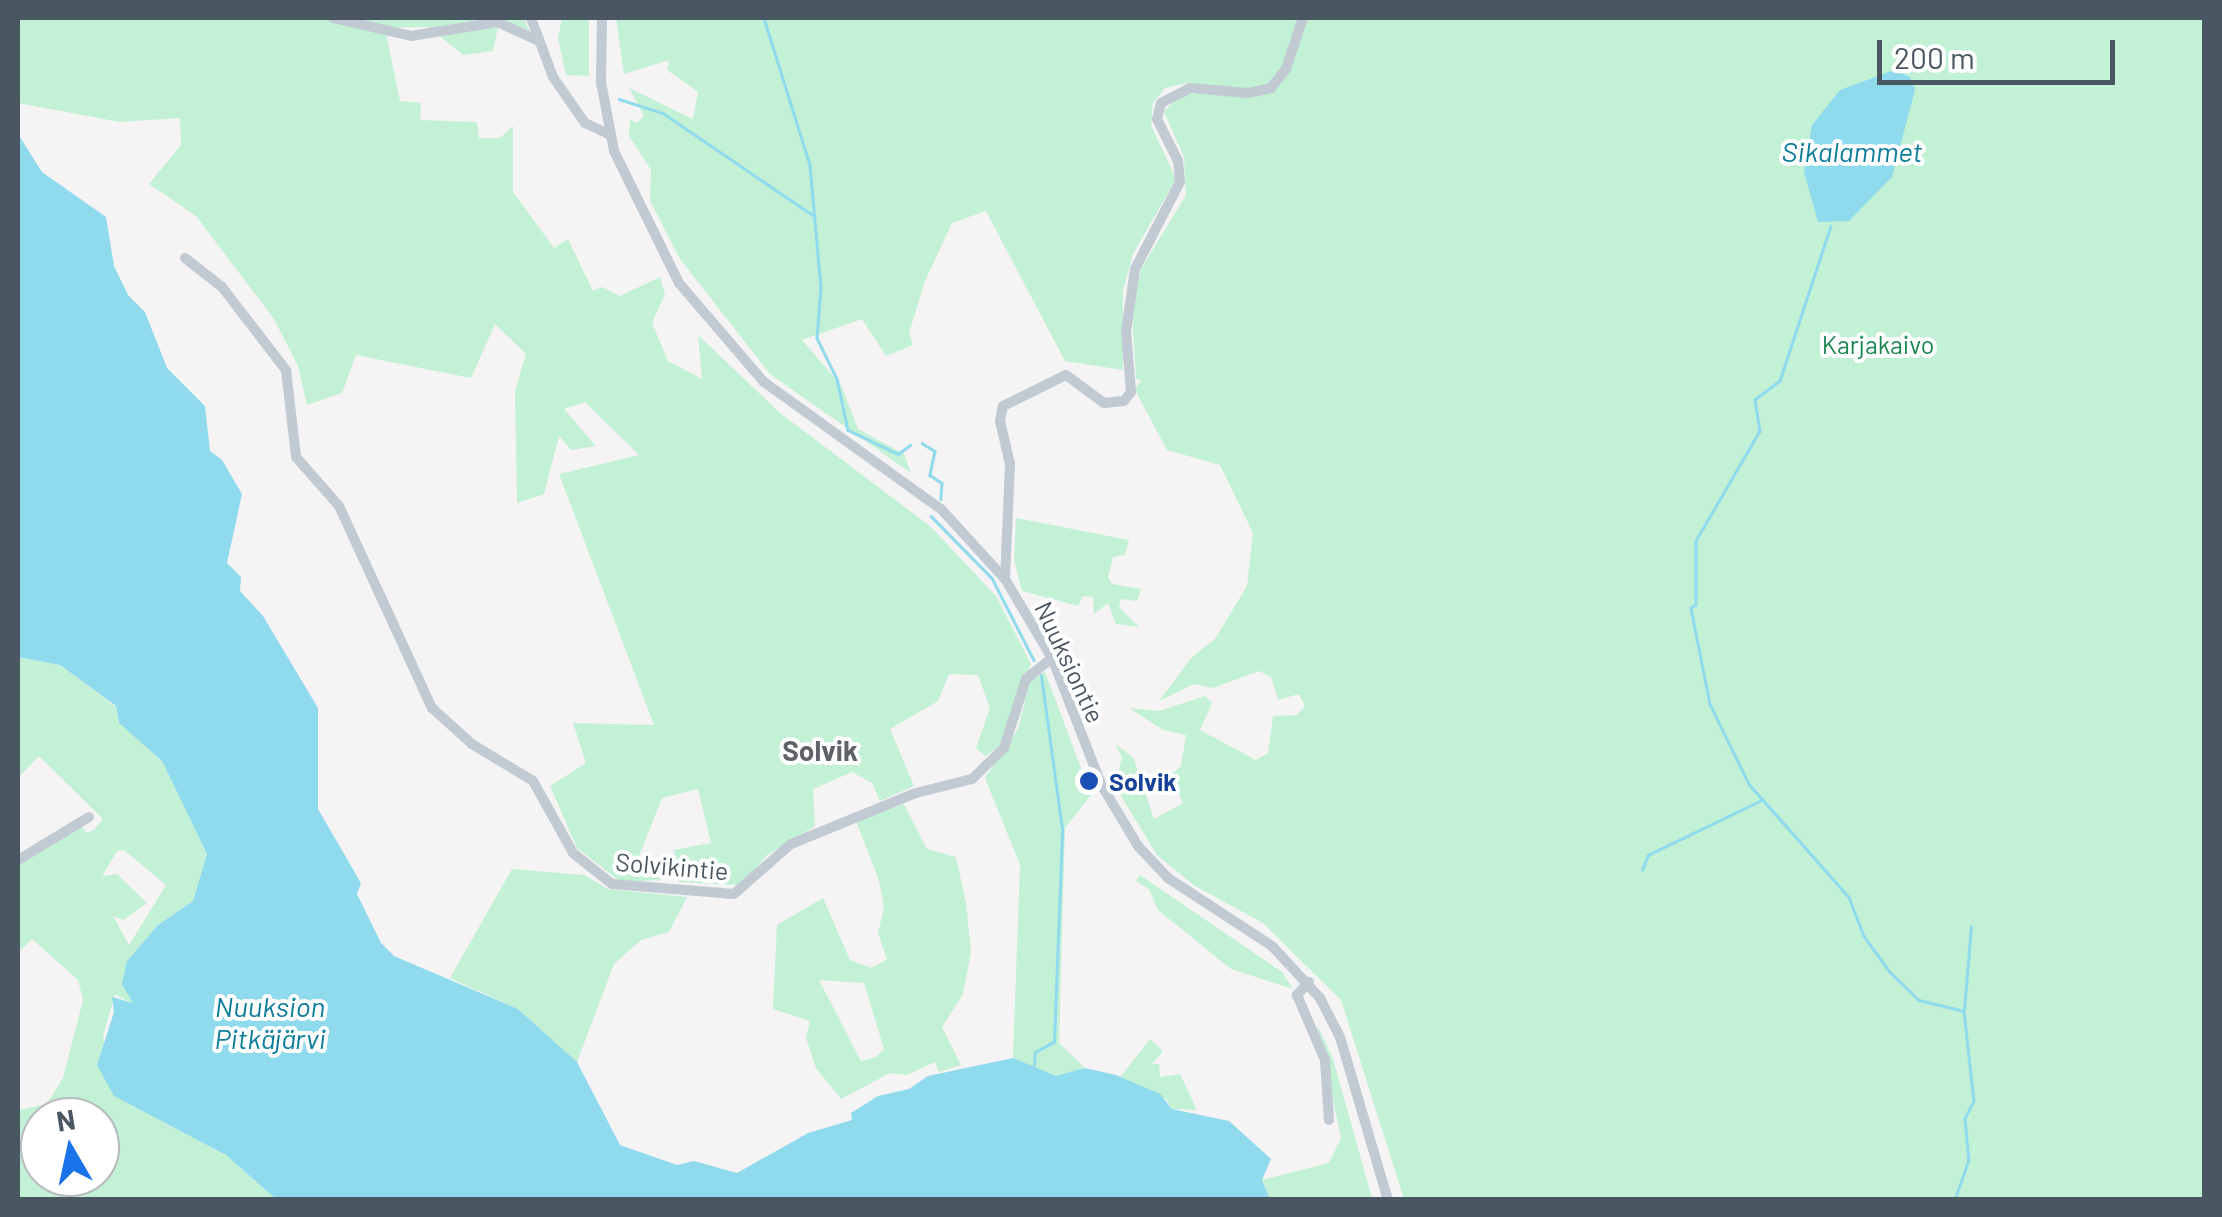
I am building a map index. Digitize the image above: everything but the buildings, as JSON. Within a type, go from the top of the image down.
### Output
[{"type":"street","points":[[333,18],[410,36],[496,22],[539,41]]},
{"type":"street","points":[[531,18],[552,77],[585,123],[609,134]]},
{"type":"street","name":"Nuuksiontie","points":[[602,18],[609,134],[665,261],[726,344],[795,408],[941,509],[1005,579],[1052,658],[1102,786],[1138,846],[1168,878],[1272,946],[1309,982],[1340,1037],[1388,1200]]},
{"type":"street","points":[[1005,579],[1010,464],[1000,421],[1004,406],[1066,375],[1104,402],[1124,401],[1130,392],[1126,331],[1134,269],[1180,182],[1178,161],[1157,118],[1160,103],[1178,90],[1271,88],[1286,69],[1303,18]]},
{"type":"street","name":"Solvikintie","points":[[185,258],[222,287],[286,370],[296,457],[338,506],[432,708],[472,744],[533,781],[573,853],[612,884],[734,894],[778,852],[829,826],[972,778],[1004,748],[1026,679],[1052,658]]},
{"type":"street","points":[[18,860],[89,817]]},
{"type":"street","points":[[1309,982],[1297,995],[1328,1073],[1329,1120]]},
{"type":"green space","points":[[18,18],[524,18],[534,43],[498,27],[493,51],[463,55],[428,27],[385,28],[400,101],[421,103],[420,120],[477,122],[479,138],[500,138],[513,126],[513,192],[554,248],[568,239],[593,291],[602,287],[620,296],[660,277],[665,294],[652,323],[668,361],[702,379],[698,335],[780,413],[930,526],[996,596],[1031,664],[999,747],[985,756],[976,748],[990,708],[978,675],[949,674],[938,701],[890,729],[914,786],[880,801],[872,783],[852,772],[813,789],[815,826],[767,855],[742,885],[679,882],[674,850],[711,843],[698,789],[662,798],[637,861],[656,863],[660,880],[621,882],[577,848],[550,786],[586,763],[573,723],[654,725],[559,474],[639,455],[585,402],[564,409],[596,446],[571,450],[559,436],[544,494],[517,503],[515,391],[526,354],[495,324],[471,378],[356,355],[342,393],[307,405],[298,366],[274,319],[196,216],[149,184],[181,145],[180,118],[120,122],[18,103]]},
{"type":"green space","points":[[562,18],[589,18],[589,76],[566,75],[558,38]]},
{"type":"green space","name":"Karjakaivo","points":[[616,18],[2204,18],[2204,1199],[1404,1199],[1341,1000],[1263,923],[1195,886],[1157,855],[1115,786],[1122,757],[1115,744],[1133,757],[1154,819],[1183,803],[1171,775],[1181,766],[1186,735],[1163,730],[1129,708],[1159,711],[1205,696],[1212,703],[1200,730],[1256,760],[1268,753],[1273,716],[1297,715],[1305,706],[1299,694],[1278,700],[1271,677],[1259,671],[1213,688],[1194,684],[1159,701],[1192,657],[1215,639],[1247,586],[1253,533],[1220,465],[1167,450],[1135,390],[1141,380],[1136,379],[1132,311],[1141,269],[1186,195],[1184,157],[1164,112],[1179,96],[1197,93],[1193,82],[1165,88],[1153,103],[1151,125],[1176,179],[1133,254],[1123,290],[1123,370],[1065,361],[986,211],[952,223],[925,281],[909,333],[913,345],[886,356],[862,319],[802,340],[841,385],[858,429],[904,454],[911,473],[770,374],[680,259],[650,201],[651,170],[629,136],[630,119],[637,123],[644,116],[629,88],[693,119],[698,92],[667,70],[669,60],[624,74]]},
{"type":"green space","points":[[1016,518],[1129,540],[1125,555],[1113,557],[1108,577],[1112,584],[1141,589],[1137,601],[1121,599],[1119,607],[1139,627],[1116,624],[1108,603],[1094,614],[1093,597],[1083,596],[1078,606],[1022,591],[1014,560]]},
{"type":"green space","points":[[18,657],[60,665],[116,707],[119,723],[162,761],[207,854],[193,901],[158,925],[127,961],[133,1004],[115,994],[103,1036],[116,1097],[51,1097],[63,1078],[83,1000],[78,980],[32,939],[18,953],[18,861],[81,824],[86,833],[94,830],[103,819],[39,756],[18,778]],"holes":[[[124,850],[166,885],[129,945],[113,916],[123,920],[147,903],[117,874],[102,876],[117,851]]]},
{"type":"green space","points":[[1045,672],[1091,795],[1065,828],[1059,1043],[1085,1068],[1056,1077],[1013,1058],[1020,865],[985,778],[1018,729],[1030,681]]},
{"type":"green space","points":[[904,804],[927,849],[956,857],[971,952],[963,994],[942,1027],[961,1065],[939,1072],[935,1062],[907,1075],[890,1073],[841,1099],[816,1068],[806,1038],[810,1021],[773,1009],[777,925],[823,898],[850,960],[872,968],[887,959],[878,933],[884,907],[879,881],[856,821]],"holes":[[[819,980],[864,983],[884,1049],[876,1057],[861,1061]]]},
{"type":"green space","points":[[512,869],[584,875],[608,889],[687,897],[669,932],[641,940],[614,964],[577,1062],[518,1009],[450,978]]},
{"type":"green space","points":[[1140,875],[1282,972],[1293,989],[1231,969],[1158,910],[1149,889],[1136,881]]},
{"type":"green space","points":[[1317,1024],[1333,1059],[1372,1198],[1270,1199],[1262,1180],[1329,1163],[1341,1138]]},
{"type":"green space","points":[[1150,1039],[1163,1051],[1152,1064],[1159,1064],[1160,1077],[1180,1074],[1197,1110],[1172,1109],[1166,1099],[1118,1080]]},
{"type":"green space","points":[[120,1099],[226,1155],[276,1199],[18,1199],[18,1110],[20,1197],[120,1197]]},
{"type":"water","name":"Sikalammet","points":[[1894,70],[1910,77],[1915,90],[1892,177],[1849,221],[1818,222],[1804,172],[1812,125],[1840,90]]},
{"type":"water","name":"Nuuksion Pitkäjärvi","points":[[18,134],[42,172],[106,217],[114,266],[128,295],[145,312],[167,368],[205,406],[210,451],[222,460],[242,494],[227,563],[241,577],[240,591],[263,616],[318,708],[318,809],[361,883],[357,894],[381,943],[394,956],[518,1009],[577,1062],[620,1145],[677,1165],[694,1161],[737,1173],[808,1133],[852,1120],[851,1113],[878,1096],[909,1089],[928,1076],[1013,1058],[1056,1076],[1085,1068],[1116,1075],[1160,1094],[1172,1109],[1229,1121],[1271,1159],[1262,1180],[1270,1199],[276,1199],[226,1155],[114,1096],[97,1065],[114,1012],[112,997],[133,1003],[122,984],[127,961],[158,925],[193,901],[207,854],[162,761],[119,723],[116,706],[60,665],[18,657]]},
{"type":"waterway","points":[[764,18],[810,165],[821,288],[817,338],[837,379],[848,430],[898,454],[910,445]]},
{"type":"waterway","points":[[619,99],[663,113],[814,216]]},
{"type":"waterway","points":[[1831,226],[1780,381],[1755,400],[1760,431],[1696,541],[1696,605],[1691,608],[1710,704],[1749,784],[1849,897],[1864,936],[1890,972],[1919,1000],[1964,1011],[1974,1101],[1965,1119],[1969,1160],[1955,1200]]},
{"type":"waterway","points":[[922,443],[935,451],[930,475],[942,483],[941,499]]},
{"type":"waterway","points":[[931,516],[992,578],[1034,660]]},
{"type":"waterway","points":[[1034,1065],[1035,1052],[1054,1042],[1062,829],[1041,675]]},
{"type":"waterway","points":[[1642,870],[1648,855],[1762,800]]},
{"type":"waterway","points":[[1964,1010],[1971,927]]},
{"type":"place","name":"Solvik","points":[[1089,781]]},
{"type":"district","name":"Solvik","points":[[820,750]]}]
